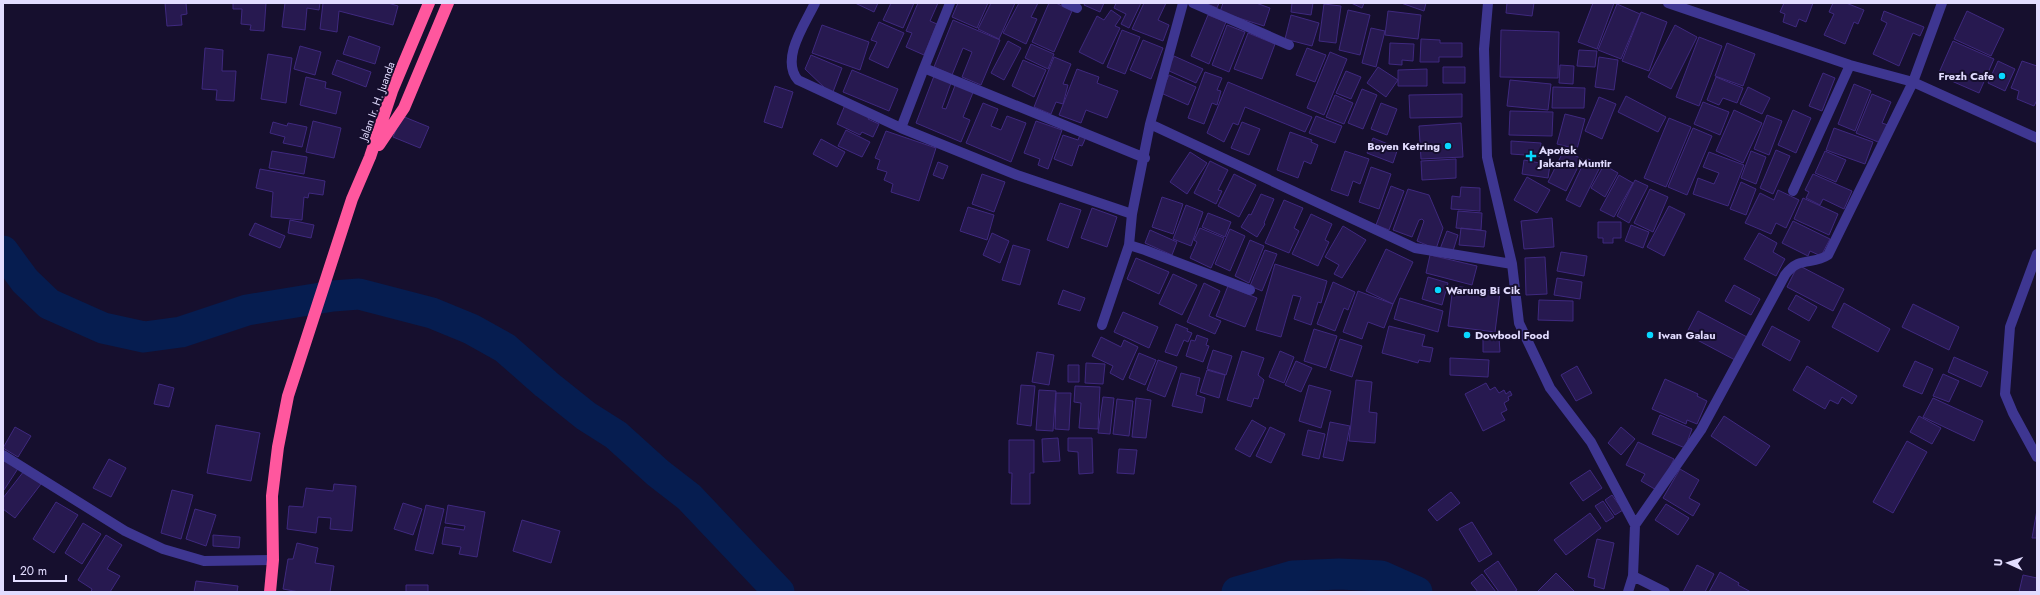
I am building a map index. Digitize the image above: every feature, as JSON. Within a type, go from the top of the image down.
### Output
[{"type":"highway","name":"Jalan Ir. H. Juanda","points":[[370,158],[392,91],[429,3]]},
{"type":"highway","name":"Jalan Ir. H. Juanda","points":[[370,158],[404,108],[448,3]]},
{"type":"highway","points":[[270,592],[273,560],[272,496],[278,447],[288,396],[352,199],[370,158]]},
{"type":"street","points":[[815,3],[793,50],[791,63],[792,74],[798,80],[901,128],[1017,175],[1132,214]]},
{"type":"street","points":[[901,128],[950,3]]},
{"type":"street","points":[[1066,3],[1077,8]]},
{"type":"street","points":[[1102,325],[1129,245],[1132,214],[1145,158],[1150,124],[1183,3]]},
{"type":"street","points":[[1193,3],[1289,45]]},
{"type":"street","points":[[1488,3],[1484,49],[1487,157],[1512,264],[1519,323],[1550,388],[1591,442],[1635,525],[1633,576],[1628,592]]},
{"type":"street","points":[[1668,3],[1850,65],[1914,82],[2037,138]]},
{"type":"street","points":[[1635,525],[1657,496],[1701,430],[1785,275],[1795,264],[1823,258],[1828,255],[1914,82],[1942,3]]},
{"type":"street","points":[[1793,191],[1850,65]]},
{"type":"street","points":[[924,68],[1145,158]]},
{"type":"street","points":[[1150,124],[1415,248],[1512,264]]},
{"type":"street","points":[[1129,245],[1250,290]]},
{"type":"street","points":[[2037,254],[2010,326],[2005,394],[2013,413],[2037,457]]},
{"type":"street","points":[[3,454],[125,531],[163,549],[204,560],[273,560]]},
{"type":"street","points":[[1633,576],[1665,592]]},
{"type":"building","points":[[165,3],[186,3],[187,14],[181,15],[182,25],[167,26]]},
{"type":"building","points":[[233,3],[266,3],[264,31],[250,30],[251,25],[241,24],[242,9],[233,9]]},
{"type":"building","points":[[285,3],[320,3],[319,10],[307,8],[305,30],[282,27]]},
{"type":"building","points":[[323,3],[388,3],[398,6],[393,25],[339,11],[337,32],[320,29]]},
{"type":"building","points":[[855,3],[878,3],[874,12]]},
{"type":"building","points":[[891,3],[914,3],[903,28],[883,20]]},
{"type":"building","points":[[918,3],[938,3],[930,21],[937,24],[924,55],[906,47],[912,33],[906,31]]},
{"type":"building","points":[[958,3],[988,3],[977,28],[952,17]]},
{"type":"building","points":[[991,3],[1015,3],[999,39],[978,29]]},
{"type":"building","points":[[1019,3],[1038,3],[1031,17],[1037,19],[1026,44],[1003,33]]},
{"type":"building","points":[[1049,3],[1056,3],[1072,11],[1054,52],[1032,42]]},
{"type":"building","points":[[1085,3],[1104,3],[1100,12],[1084,5]]},
{"type":"building","points":[[1116,3],[1141,3],[1129,28],[1121,24],[1126,14],[1114,8]]},
{"type":"building","points":[[1144,3],[1166,3],[1158,20],[1169,25],[1163,41],[1132,29]]},
{"type":"building","points":[[1205,3],[1219,3],[1217,8]]},
{"type":"building","points":[[1223,3],[1256,3],[1270,8],[1264,26],[1220,12]]},
{"type":"building","points":[[1292,3],[1313,3],[1311,15],[1291,12]]},
{"type":"building","points":[[1351,3],[1364,3],[1362,8]]},
{"type":"building","points":[[1401,3],[1426,3],[1424,11]]},
{"type":"building","points":[[1507,3],[1534,3],[1532,16],[1506,13]]},
{"type":"building","points":[[1593,3],[1614,3],[1597,49],[1578,42]]},
{"type":"building","points":[[1784,3],[1813,3],[1806,22],[1799,19],[1796,27],[1783,22],[1785,14],[1780,12]]},
{"type":"building","points":[[1833,3],[1846,3],[1864,10],[1858,24],[1854,22],[1845,44],[1824,35],[1834,14],[1829,12]]},
{"type":"building","points":[[1324,4],[1341,6],[1336,43],[1319,41]]},
{"type":"building","points":[[1617,4],[1640,14],[1621,59],[1598,50]]},
{"type":"building","points":[[1111,10],[1121,17],[1115,26],[1120,28],[1103,64],[1079,52],[1097,16],[1104,20]]},
{"type":"building","points":[[1348,10],[1370,15],[1360,55],[1339,50]]},
{"type":"building","points":[[1388,11],[1421,15],[1418,39],[1385,35]]},
{"type":"building","points":[[1884,11],[1924,27],[1920,36],[1913,33],[1899,66],[1873,54],[1887,23],[1881,20]]},
{"type":"building","points":[[1967,11],[2004,29],[1991,56],[1954,39]]},
{"type":"building","points":[[1641,12],[1667,22],[1649,71],[1622,61]]},
{"type":"building","points":[[1208,15],[1226,22],[1209,64],[1191,56]]},
{"type":"building","points":[[1291,15],[1319,23],[1312,46],[1285,39]]},
{"type":"building","points":[[953,20],[1000,40],[981,85],[962,77],[972,52],[963,48],[952,75],[934,67]]},
{"type":"building","points":[[879,22],[904,33],[888,68],[869,59],[877,42],[871,40]]},
{"type":"building","points":[[822,25],[869,42],[860,70],[812,53]]},
{"type":"building","points":[[1227,25],[1245,32],[1229,72],[1212,65]]},
{"type":"building","points":[[1675,25],[1697,37],[1671,89],[1648,77]]},
{"type":"building","points":[[1371,28],[1385,31],[1376,67],[1362,63]]},
{"type":"building","points":[[1122,30],[1140,37],[1125,74],[1107,67]]},
{"type":"building","points":[[1501,30],[1559,32],[1558,78],[1500,77]]},
{"type":"building","points":[[1248,33],[1275,44],[1262,79],[1234,69]]},
{"type":"building","points":[[349,36],[380,47],[375,64],[343,54]]},
{"type":"building","points":[[1699,37],[1722,46],[1699,106],[1676,97]]},
{"type":"building","points":[[1421,39],[1440,40],[1440,43],[1462,43],[1462,57],[1439,57],[1439,62],[1420,62]]},
{"type":"building","points":[[1143,40],[1163,48],[1151,79],[1130,70]]},
{"type":"building","points":[[1008,41],[1021,48],[1004,80],[991,73]]},
{"type":"building","points":[[1953,41],[1994,59],[1979,93],[1938,75]]},
{"type":"building","points":[[1390,43],[1414,44],[1413,61],[1402,60],[1402,65],[1389,64]]},
{"type":"building","points":[[1727,43],[1755,54],[1743,86],[1715,76]]},
{"type":"building","points":[[1031,44],[1054,54],[1048,69],[1025,58]]},
{"type":"building","points":[[300,46],[321,52],[315,75],[294,69]]},
{"type":"building","points":[[205,48],[223,50],[222,71],[236,71],[234,101],[216,100],[217,90],[202,89]]},
{"type":"building","points":[[1307,48],[1326,55],[1315,82],[1296,75]]},
{"type":"building","points":[[1579,50],[1597,51],[1595,67],[1577,66]]},
{"type":"building","points":[[1330,52],[1347,59],[1324,115],[1307,108]]},
{"type":"building","points":[[268,54],[292,58],[286,103],[261,99]]},
{"type":"building","points":[[811,55],[842,68],[833,92],[827,90],[805,69]]},
{"type":"building","points":[[1174,56],[1203,69],[1196,83],[1167,70]]},
{"type":"building","points":[[1054,57],[1071,64],[1063,84],[1068,85],[1063,104],[1056,102],[1051,114],[1034,107]]},
{"type":"building","points":[[1599,57],[1618,60],[1614,90],[1595,87]]},
{"type":"building","points":[[337,60],[371,72],[366,87],[332,74]]},
{"type":"building","points":[[1023,60],[1046,70],[1034,97],[1012,86]]},
{"type":"building","points":[[1998,61],[2015,69],[2005,91],[1988,83]]},
{"type":"building","points":[[2022,61],[2037,66],[2037,100],[2034,106],[2017,99],[2019,91],[2011,88]]},
{"type":"building","points":[[1560,65],[1574,66],[1573,84],[1559,83]]},
{"type":"building","points":[[1378,67],[1398,80],[1386,97],[1367,83]]},
{"type":"building","points":[[1443,67],[1465,67],[1465,83],[1443,83]]},
{"type":"building","points":[[1077,69],[1099,77],[1097,83],[1118,91],[1107,118],[1086,110],[1081,123],[1059,115]]},
{"type":"building","points":[[1427,69],[1427,86],[1398,86],[1398,70]]},
{"type":"building","points":[[852,70],[898,89],[889,111],[843,92]]},
{"type":"building","points":[[1346,71],[1361,77],[1351,99],[1336,93]]},
{"type":"building","points":[[1205,72],[1222,78],[1217,90],[1221,91],[1217,105],[1212,103],[1204,124],[1188,118]]},
{"type":"building","points":[[1823,73],[1835,78],[1822,111],[1809,106]]},
{"type":"building","points":[[1169,75],[1196,87],[1188,105],[1161,93]]},
{"type":"building","points":[[934,76],[951,83],[942,108],[946,109],[956,83],[974,90],[963,117],[970,120],[961,142],[916,123]]},
{"type":"building","points":[[306,77],[326,82],[325,88],[341,92],[336,114],[300,105]]},
{"type":"building","points":[[1716,77],[1743,88],[1737,103],[1723,98],[1719,105],[1707,100]]},
{"type":"building","points":[[1510,80],[1551,84],[1548,110],[1507,106]]},
{"type":"building","points":[[1228,82],[1312,117],[1305,132],[1245,107],[1238,125],[1233,123],[1224,142],[1207,133]]},
{"type":"building","points":[[1854,84],[1871,91],[1855,131],[1838,124]]},
{"type":"building","points":[[775,86],[793,92],[782,128],[764,122]]},
{"type":"building","points":[[1553,87],[1585,88],[1584,108],[1552,108]]},
{"type":"building","points":[[1748,87],[1770,98],[1762,114],[1740,104]]},
{"type":"building","points":[[1362,89],[1377,95],[1363,129],[1348,123]]},
{"type":"building","points":[[1462,94],[1462,117],[1410,118],[1409,95]]},
{"type":"building","points":[[1872,94],[1891,102],[1882,123],[1891,126],[1883,144],[1856,133]]},
{"type":"building","points":[[1335,95],[1353,103],[1344,124],[1326,117]]},
{"type":"building","points":[[1626,96],[1666,117],[1658,132],[1618,112]]},
{"type":"building","points":[[1599,97],[1616,104],[1602,139],[1585,131]]},
{"type":"building","points":[[1703,102],[1729,112],[1720,135],[1694,124]]},
{"type":"building","points":[[983,103],[998,109],[991,126],[1001,130],[1007,116],[1026,123],[1011,162],[966,143]]},
{"type":"building","points":[[1381,103],[1397,109],[1387,135],[1371,129]]},
{"type":"building","points":[[845,105],[869,117],[868,119],[879,124],[873,137],[862,132],[860,135],[837,124]]},
{"type":"building","points":[[1734,110],[1762,123],[1743,163],[1716,151]]},
{"type":"building","points":[[1793,110],[1811,118],[1796,153],[1778,145]]},
{"type":"building","points":[[1510,111],[1553,112],[1552,136],[1509,135]]},
{"type":"building","points":[[1565,114],[1585,119],[1577,149],[1557,144]]},
{"type":"building","points":[[1767,115],[1782,121],[1769,155],[1754,149]]},
{"type":"building","points":[[402,116],[429,127],[420,148],[393,137]]},
{"type":"building","points":[[1316,116],[1342,126],[1335,143],[1309,133]]},
{"type":"building","points":[[1669,118],[1691,127],[1666,187],[1644,178]]},
{"type":"building","points":[[313,121],[341,128],[334,158],[306,152]]},
{"type":"building","points":[[1036,121],[1062,130],[1048,169],[1038,165],[1040,159],[1024,153]]},
{"type":"building","points":[[273,122],[287,126],[288,123],[307,127],[302,147],[283,143],[285,137],[270,133]]},
{"type":"building","points":[[1242,122],[1260,129],[1249,155],[1231,148]]},
{"type":"building","points":[[1461,123],[1463,157],[1421,159],[1419,126]]},
{"type":"building","points":[[1693,128],[1712,136],[1687,195],[1668,187]]},
{"type":"building","points":[[1834,128],[1873,142],[1865,164],[1826,150]]},
{"type":"building","points":[[846,130],[870,142],[862,157],[838,146]]},
{"type":"building","points":[[886,131],[936,148],[919,201],[891,192],[893,184],[884,180],[887,172],[877,169],[880,160],[875,158]]},
{"type":"building","points":[[1290,132],[1312,140],[1311,142],[1318,145],[1311,164],[1304,161],[1298,178],[1277,170]]},
{"type":"building","points":[[1063,135],[1078,140],[1080,135],[1086,137],[1082,146],[1079,145],[1072,166],[1054,159]]},
{"type":"building","points":[[1373,138],[1398,148],[1393,163],[1367,153]]},
{"type":"building","points":[[821,139],[845,152],[837,167],[813,154]]},
{"type":"building","points":[[1511,141],[1541,143],[1540,156],[1511,154]]},
{"type":"building","points":[[1564,150],[1582,159],[1566,191],[1548,182]]},
{"type":"building","points":[[1776,150],[1790,156],[1773,194],[1760,188]]},
{"type":"building","points":[[272,151],[307,157],[304,174],[269,168]]},
{"type":"building","points":[[1345,151],[1369,159],[1360,184],[1353,181],[1348,196],[1331,190]]},
{"type":"building","points":[[1751,151],[1766,157],[1756,184],[1741,178]]},
{"type":"building","points":[[1825,151],[1846,160],[1836,182],[1815,173]]},
{"type":"building","points":[[1190,152],[1207,163],[1187,194],[1170,182]]},
{"type":"building","points":[[1709,152],[1744,165],[1728,206],[1693,194],[1698,178],[1714,184],[1719,173],[1703,167]]},
{"type":"building","points":[[1586,158],[1601,165],[1580,207],[1566,200]]},
{"type":"building","points":[[1456,159],[1456,178],[1422,180],[1421,161]]},
{"type":"building","points":[[1524,160],[1550,165],[1548,178],[1522,174]]},
{"type":"building","points":[[1210,161],[1228,170],[1218,190],[1222,191],[1216,204],[1194,193]]},
{"type":"building","points":[[938,162],[948,166],[943,179],[933,175]]},
{"type":"building","points":[[1604,165],[1618,173],[1605,197],[1591,188]]},
{"type":"building","points":[[1371,167],[1391,174],[1379,209],[1359,202]]},
{"type":"building","points":[[260,169],[325,181],[323,195],[309,193],[308,198],[304,197],[302,220],[271,217],[273,192],[256,188]]},
{"type":"building","points":[[982,174],[1005,182],[994,212],[972,204]]},
{"type":"building","points":[[1234,174],[1256,185],[1239,217],[1218,206]]},
{"type":"building","points":[[1813,174],[1852,191],[1844,209],[1823,199],[1820,205],[1806,198],[1809,192],[1805,190]]},
{"type":"building","points":[[1619,175],[1633,183],[1614,217],[1600,210]]},
{"type":"building","points":[[1527,177],[1550,190],[1537,213],[1514,200]]},
{"type":"building","points":[[1635,180],[1648,186],[1629,223],[1617,216]]},
{"type":"building","points":[[1741,182],[1756,189],[1746,215],[1730,209]]},
{"type":"building","points":[[1391,186],[1404,191],[1389,230],[1376,225]]},
{"type":"building","points":[[1461,187],[1480,188],[1480,211],[1451,209],[1452,196],[1460,197]]},
{"type":"building","points":[[1408,189],[1429,195],[1443,228],[1436,249],[1417,241],[1424,221],[1422,219],[1419,220],[1412,237],[1393,230]]},
{"type":"building","points":[[1650,189],[1668,197],[1653,232],[1634,223]]},
{"type":"building","points":[[1778,190],[1799,200],[1786,228],[1776,223],[1771,234],[1745,223],[1760,193],[1774,200]]},
{"type":"building","points":[[1261,194],[1274,199],[1264,223],[1265,224],[1257,237],[1241,227],[1249,214],[1251,215]]},
{"type":"building","points":[[1162,197],[1183,204],[1173,234],[1152,227]]},
{"type":"building","points":[[1803,198],[1838,214],[1829,235],[1794,219]]},
{"type":"building","points":[[1284,200],[1303,208],[1294,228],[1299,231],[1289,253],[1265,243]]},
{"type":"building","points":[[1060,203],[1081,210],[1068,248],[1047,240]]},
{"type":"building","points":[[1186,205],[1203,212],[1191,246],[1173,239]]},
{"type":"building","points":[[1669,206],[1685,214],[1664,256],[1647,247]]},
{"type":"building","points":[[968,207],[994,215],[987,240],[960,231]]},
{"type":"building","points":[[1092,208],[1117,217],[1107,247],[1081,238]]},
{"type":"building","points":[[1458,211],[1482,213],[1481,230],[1456,228]]},
{"type":"building","points":[[1208,213],[1231,222],[1225,237],[1202,227]]},
{"type":"building","points":[[1311,214],[1332,224],[1325,240],[1329,242],[1318,266],[1292,254]]},
{"type":"building","points":[[1552,218],[1554,247],[1524,249],[1521,221]]},
{"type":"building","points":[[290,220],[314,225],[311,238],[288,233]]},
{"type":"building","points":[[1793,221],[1830,239],[1821,256],[1810,251],[1808,256],[1782,243]]},
{"type":"building","points":[[1598,222],[1621,222],[1621,238],[1613,238],[1613,243],[1603,243],[1603,238],[1598,238]]},
{"type":"building","points":[[255,223],[285,236],[280,248],[249,235]]},
{"type":"building","points":[[1631,225],[1649,232],[1643,248],[1625,241]]},
{"type":"building","points":[[1343,226],[1366,240],[1342,278],[1334,274],[1339,265],[1325,257]]},
{"type":"building","points":[[1200,228],[1224,238],[1211,268],[1190,258],[1197,242],[1194,240]]},
{"type":"building","points":[[1461,228],[1486,231],[1484,247],[1459,245]]},
{"type":"building","points":[[1230,229],[1245,236],[1230,271],[1215,264]]},
{"type":"building","points":[[1150,230],[1177,242],[1172,255],[1145,243]]},
{"type":"building","points":[[1447,231],[1458,235],[1452,254],[1440,249]]},
{"type":"building","points":[[992,233],[1009,241],[1000,263],[983,255]]},
{"type":"building","points":[[1759,233],[1777,243],[1773,252],[1785,259],[1776,276],[1744,259]]},
{"type":"building","points":[[1250,240],[1264,246],[1249,283],[1235,276]]},
{"type":"building","points":[[1013,245],[1030,250],[1020,285],[1002,280]]},
{"type":"building","points":[[1386,249],[1413,262],[1393,304],[1366,291]]},
{"type":"building","points":[[1265,250],[1277,254],[1262,291],[1250,286]]},
{"type":"building","points":[[1561,252],[1587,256],[1584,276],[1557,271]]},
{"type":"building","points":[[1430,255],[1477,266],[1472,285],[1426,273]]},
{"type":"building","points":[[1545,257],[1547,294],[1526,295],[1525,258]]},
{"type":"building","points":[[1136,258],[1169,272],[1159,294],[1127,279]]},
{"type":"building","points":[[1275,264],[1327,281],[1321,303],[1318,302],[1311,325],[1294,319],[1301,297],[1293,295],[1281,337],[1256,330]]},
{"type":"building","points":[[1798,265],[1844,289],[1833,311],[1787,287]]},
{"type":"building","points":[[1173,274],[1197,285],[1182,315],[1159,304]]},
{"type":"building","points":[[1428,277],[1448,283],[1442,305],[1422,299]]},
{"type":"building","points":[[1557,278],[1582,282],[1580,299],[1554,295]]},
{"type":"building","points":[[1333,282],[1355,292],[1348,310],[1344,308],[1335,331],[1317,324]]},
{"type":"building","points":[[1204,283],[1220,291],[1209,316],[1221,321],[1215,334],[1187,322]]},
{"type":"building","points":[[1734,285],[1760,299],[1751,315],[1725,301]]},
{"type":"building","points":[[1228,286],[1257,298],[1245,327],[1216,316]]},
{"type":"building","points":[[1453,286],[1500,292],[1495,332],[1448,326]]},
{"type":"building","points":[[1063,290],[1085,298],[1080,311],[1058,304]]},
{"type":"building","points":[[1358,291],[1393,304],[1384,328],[1368,322],[1362,339],[1343,332]]},
{"type":"building","points":[[1796,295],[1817,307],[1809,321],[1788,309]]},
{"type":"building","points":[[1400,298],[1443,311],[1438,332],[1394,319]]},
{"type":"building","points":[[1539,300],[1573,301],[1573,321],[1538,320]]},
{"type":"building","points":[[1844,303],[1890,329],[1878,352],[1832,327]]},
{"type":"building","points":[[1913,304],[1959,327],[1949,350],[1902,327]]},
{"type":"building","points":[[1698,311],[1747,337],[1735,360],[1686,334]]},
{"type":"building","points":[[1123,312],[1158,327],[1149,348],[1114,332]]},
{"type":"building","points":[[1176,324],[1188,329],[1187,331],[1192,333],[1188,342],[1184,340],[1177,356],[1165,352]]},
{"type":"building","points":[[1389,326],[1425,335],[1422,346],[1433,348],[1430,362],[1419,360],[1418,363],[1382,353]]},
{"type":"building","points":[[1772,326],[1800,341],[1790,361],[1762,345]]},
{"type":"building","points":[[1314,329],[1337,336],[1326,368],[1304,361]]},
{"type":"building","points":[[1197,335],[1208,339],[1206,345],[1209,346],[1203,362],[1186,356],[1191,340],[1195,341]]},
{"type":"building","points":[[1101,337],[1121,347],[1124,340],[1138,347],[1123,380],[1110,373],[1113,366],[1092,356]]},
{"type":"building","points":[[1499,338],[1500,352],[1483,352],[1483,339]]},
{"type":"building","points":[[1340,339],[1362,346],[1352,377],[1330,370]]},
{"type":"building","points":[[1213,350],[1232,356],[1226,375],[1207,369]]},
{"type":"building","points":[[1242,351],[1264,358],[1258,375],[1264,380],[1258,399],[1254,398],[1251,407],[1227,400]]},
{"type":"building","points":[[1280,351],[1294,357],[1284,383],[1269,377]]},
{"type":"building","points":[[1037,352],[1054,355],[1049,385],[1032,382]]},
{"type":"building","points":[[1139,353],[1156,360],[1145,385],[1129,378]]},
{"type":"building","points":[[1954,357],[1988,372],[1981,387],[1948,372]]},
{"type":"building","points":[[1450,358],[1489,360],[1488,377],[1450,375]]},
{"type":"building","points":[[1158,360],[1177,367],[1165,397],[1147,390]]},
{"type":"building","points":[[1296,361],[1312,368],[1301,392],[1285,385]]},
{"type":"building","points":[[1915,361],[1933,369],[1922,394],[1903,386]]},
{"type":"building","points":[[1086,363],[1105,364],[1103,384],[1085,383]]},
{"type":"building","points":[[1068,365],[1079,365],[1079,382],[1068,382]]},
{"type":"building","points":[[1577,366],[1592,393],[1576,401],[1561,375]]},
{"type":"building","points":[[1807,366],[1857,396],[1852,404],[1842,397],[1838,404],[1830,400],[1825,409],[1793,390]]},
{"type":"building","points":[[1207,370],[1225,375],[1219,398],[1200,392]]},
{"type":"building","points":[[1181,373],[1200,378],[1196,395],[1205,398],[1202,413],[1172,406]]},
{"type":"building","points":[[1943,374],[1959,381],[1949,402],[1933,396]]},
{"type":"building","points":[[1665,379],[1698,394],[1697,396],[1707,401],[1697,424],[1687,420],[1686,424],[1652,409]]},
{"type":"building","points":[[1356,380],[1372,382],[1369,412],[1377,413],[1375,443],[1349,441]]},
{"type":"building","points":[[1486,383],[1490,390],[1495,387],[1499,393],[1504,390],[1506,394],[1510,391],[1512,395],[1508,397],[1509,400],[1504,403],[1507,410],[1501,413],[1505,420],[1483,431],[1465,394]]},
{"type":"building","points":[[159,384],[174,388],[169,407],[154,404]]},
{"type":"building","points":[[1021,385],[1035,386],[1031,426],[1017,424]]},
{"type":"building","points":[[1309,385],[1331,391],[1321,428],[1299,421]]},
{"type":"building","points":[[1075,386],[1100,387],[1098,429],[1079,428],[1081,403],[1074,402]]},
{"type":"building","points":[[1039,390],[1056,391],[1053,431],[1036,430]]},
{"type":"building","points":[[1056,393],[1071,393],[1069,430],[1055,429]]},
{"type":"building","points":[[1103,397],[1114,398],[1110,434],[1098,433]]},
{"type":"building","points":[[1136,398],[1151,400],[1146,438],[1132,437]]},
{"type":"building","points":[[1933,398],[1983,421],[1974,441],[1923,417]]},
{"type":"building","points":[[1117,399],[1133,401],[1129,436],[1113,434]]},
{"type":"building","points":[[1660,415],[1692,429],[1685,448],[1652,434]]},
{"type":"building","points":[[1724,416],[1770,446],[1756,466],[1711,436]]},
{"type":"building","points":[[1919,416],[1941,428],[1932,444],[1910,432]]},
{"type":"building","points":[[1252,420],[1266,428],[1250,457],[1235,449]]},
{"type":"building","points":[[1330,422],[1350,426],[1343,461],[1323,457]]},
{"type":"building","points":[[216,425],[260,433],[251,481],[207,473]]},
{"type":"building","points":[[15,427],[31,436],[18,457],[3,448]]},
{"type":"building","points":[[1270,427],[1285,434],[1271,463],[1256,456]]},
{"type":"building","points":[[1621,427],[1635,439],[1621,455],[1608,443]]},
{"type":"building","points":[[1308,430],[1325,434],[1319,459],[1302,455]]},
{"type":"building","points":[[1058,438],[1060,461],[1043,462],[1042,439]]},
{"type":"building","points":[[1068,438],[1092,438],[1093,473],[1079,474],[1078,452],[1068,451]]},
{"type":"building","points":[[1009,440],[1034,440],[1034,473],[1030,473],[1030,504],[1011,504],[1012,473],[1009,473]]},
{"type":"building","points":[[1907,441],[1927,452],[1893,513],[1873,502]]},
{"type":"building","points":[[1638,442],[1674,459],[1658,491],[1641,481],[1645,474],[1626,465]]},
{"type":"building","points":[[1119,449],[1137,450],[1134,474],[1117,473]]},
{"type":"building","points":[[6,458],[19,467],[4,490],[3,463]]},
{"type":"building","points":[[109,459],[126,468],[111,497],[93,488]]},
{"type":"building","points":[[1680,469],[1699,480],[1689,498],[1700,504],[1693,516],[1663,498]]},
{"type":"building","points":[[1590,470],[1602,488],[1583,501],[1570,483]]},
{"type":"building","points":[[24,471],[41,484],[15,518],[3,509],[3,498]]},
{"type":"building","points":[[334,484],[356,486],[352,531],[330,529],[331,518],[318,517],[316,533],[287,529],[289,506],[303,507],[306,488],[333,491]]},
{"type":"building","points":[[172,490],[193,495],[181,539],[161,533]]},
{"type":"building","points":[[1451,492],[1460,503],[1437,521],[1428,510]]},
{"type":"building","points":[[1612,495],[1623,510],[1615,515],[1605,500]]},
{"type":"building","points":[[1603,501],[1614,517],[1606,522],[1595,506]]},
{"type":"building","points":[[56,502],[78,515],[54,553],[33,539]]},
{"type":"building","points":[[403,503],[422,509],[413,535],[394,529]]},
{"type":"building","points":[[1666,504],[1689,518],[1678,535],[1655,520]]},
{"type":"building","points":[[426,505],[444,509],[433,554],[415,550]]},
{"type":"building","points":[[448,505],[485,512],[477,557],[459,554],[461,547],[442,544],[445,527],[464,530],[465,526],[445,523]]},
{"type":"building","points":[[195,509],[216,515],[206,546],[186,539]]},
{"type":"building","points":[[2037,510],[2037,538],[2032,538]]},
{"type":"building","points":[[1590,513],[1601,528],[1566,555],[1554,540]]},
{"type":"building","points":[[522,520],[560,531],[551,563],[513,551]]},
{"type":"building","points":[[1472,522],[1492,554],[1479,562],[1459,529]]},
{"type":"building","points":[[83,523],[101,534],[82,564],[65,553]]},
{"type":"building","points":[[106,535],[122,545],[107,569],[120,576],[110,592],[91,592],[92,589],[78,580]]},
{"type":"building","points":[[213,535],[240,537],[239,548],[213,546]]},
{"type":"building","points":[[1597,539],[1614,543],[1604,589],[1594,586],[1595,579],[1588,577]]},
{"type":"building","points":[[297,543],[318,548],[315,563],[334,566],[330,592],[299,592],[283,589],[288,559],[293,559]]},
{"type":"building","points":[[1498,561],[1517,590],[1514,592],[1499,592],[1484,571]]},
{"type":"building","points":[[1697,565],[1714,574],[1705,592],[1683,592]]},
{"type":"building","points":[[1720,572],[1739,583],[1738,585],[1751,592],[1709,592]]},
{"type":"building","points":[[1556,573],[1575,592],[1537,592]]},
{"type":"building","points":[[1482,574],[1496,592],[1478,592],[1471,583]]},
{"type":"building","points":[[2023,575],[2037,578],[2037,592],[2019,592]]},
{"type":"building","points":[[196,581],[238,586],[237,592],[194,592]]},
{"type":"building","points":[[406,585],[428,585],[428,592],[406,592]]},
{"type":"waterway","points":[[3,251],[25,281],[49,304],[103,328],[144,337],[181,332],[247,310],[333,296],[359,294],[432,313],[471,329],[505,348],[546,384],[586,416],[616,435],[658,473],[689,497],[779,592]]},
{"type":"waterway","points":[[1237,592],[1293,576],[1339,574],[1381,576],[1417,592]]},
{"type":"place","name":"Frezh Cafe","points":[[2002,76]]},
{"type":"place","name":"Boyen Ketring","points":[[1448,146]]},
{"type":"place","name":"Apotek Jakarta Muntir","points":[[1531,156]]},
{"type":"place","name":"Warung Bi Cik","points":[[1438,290]]},
{"type":"place","name":"Dowbool Food","points":[[1467,335]]},
{"type":"place","name":"Iwan Galau","points":[[1650,335]]}]
